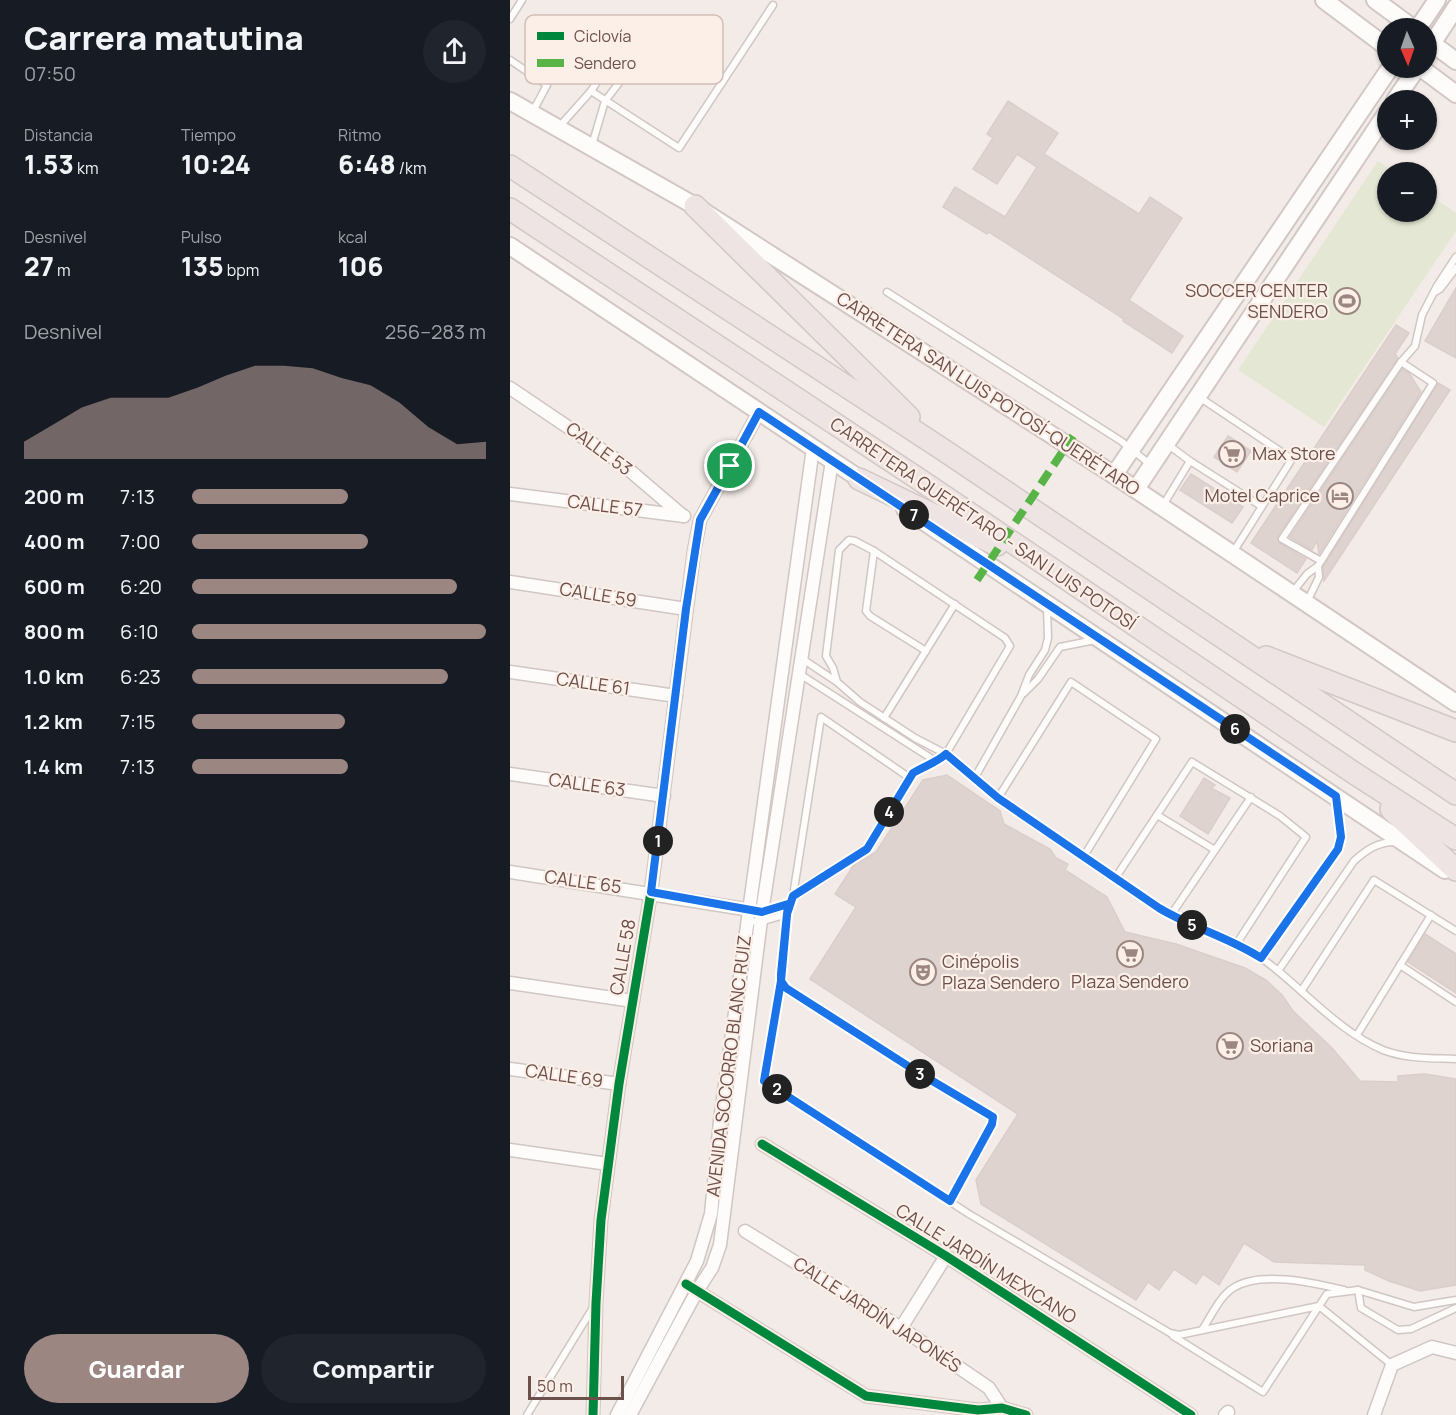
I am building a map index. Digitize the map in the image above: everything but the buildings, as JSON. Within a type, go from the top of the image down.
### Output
[{"type":"highway","points":[[510,166],[942,449],[1456,794]]},
{"type":"highway","points":[[695,206],[942,449]]},
{"type":"highway","name":"CARRETERA QUERÉTARO - SAN LUIS POTOSÍ","points":[[510,209],[1456,839]]},
{"type":"highway","points":[[859,479],[1057,574]]},
{"type":"highway","points":[[1231,644],[1456,731]]},
{"type":"highway","points":[[1354,773],[1456,870]]},
{"type":"main road","points":[[1324,0],[1377,40]]},
{"type":"main road","points":[[1375,0],[1399,18]]},
{"type":"main road","points":[[1425,18],[1437,0]]},
{"type":"main road","points":[[1437,33],[1456,7]]},
{"type":"main road","points":[[1437,50],[1456,61]]},
{"type":"main road","points":[[1114,475],[1383,78]]},
{"type":"main road","points":[[1433,78],[1456,94]]},
{"type":"main road","name":"CARRETERA SAN LUIS POTOSÍ-QUERÉTARO","points":[[510,101],[695,206],[1136,489],[1456,702]]},
{"type":"main road","points":[[1136,489],[1377,127]]},
{"type":"main road","points":[[1344,136],[1362,149]]},
{"type":"main road","points":[[510,246],[1456,877]]},
{"type":"main road","points":[[1190,361],[1212,376]]},
{"type":"street","name":"CALLE 53","points":[[510,388],[621,463],[683,516]]},
{"type":"street","name":"CALLE 58","points":[[593,1415],[596,1303],[608,1164],[651,892],[686,609],[700,520],[759,412]]},
{"type":"street","name":"AVENIDA SOCORRO BLANC RUIZ","points":[[617,1415],[691,1288],[712,1268],[720,1245],[755,916],[813,448]]},
{"type":"street","name":"AVENIDA SOCORRO BLANC RUIZ","points":[[630,1415],[691,1288],[711,1214],[720,1121],[832,461]]},
{"type":"street","name":"CALLE 57","points":[[510,494],[700,520]]},
{"type":"street","points":[[805,515],[813,512],[819,513],[822,518]]},
{"type":"street","name":"CALLE 59","points":[[510,582],[686,609]]},
{"type":"street","name":"CALLE 61","points":[[510,672],[676,696]]},
{"type":"street","name":"CALLE 63","points":[[510,774],[664,796]]},
{"type":"street","name":"CALLE 65","points":[[510,872],[651,892],[755,916]]},
{"type":"street","points":[[510,983],[633,1001]]},
{"type":"street","name":"CALLE 69","points":[[510,1069],[619,1084]]},
{"type":"street","points":[[720,1121],[733,1128]]},
{"type":"street","name":"CALLE JARDÍN MEXICANO","points":[[762,1144],[946,1256],[1191,1415]]},
{"type":"street","points":[[510,1150],[608,1164]]},
{"type":"street","points":[[711,1214],[723,1218]]},
{"type":"street","name":"CALLE JARDÍN JAPONÉS","points":[[745,1231],[901,1328],[989,1388],[1002,1408]]},
{"type":"street","points":[[901,1328],[946,1256]]},
{"type":"street","points":[[691,1288],[866,1396],[978,1410],[1002,1408],[1026,1415]]},
{"type":"street","points":[[1374,1415],[1392,1365],[1432,1347],[1456,1353]]},
{"type":"lane","points":[[510,19],[522,0]]},
{"type":"lane","points":[[723,81],[773,4]]},
{"type":"lane","points":[[510,60],[525,70]]},
{"type":"lane","points":[[532,114],[546,84]]},
{"type":"lane","points":[[558,128],[596,84]]},
{"type":"lane","points":[[591,146],[605,100],[618,84]]},
{"type":"lane","points":[[591,91],[679,148],[721,84]]},
{"type":"lane","points":[[1319,563],[1282,539],[1401,362],[1415,346],[1418,326],[1434,293],[1456,257]]},
{"type":"lane","points":[[1434,293],[1440,289],[1456,267]]},
{"type":"lane","points":[[887,292],[1131,449],[1152,466]]},
{"type":"lane","points":[[1292,593],[1319,563],[1433,383],[1401,362]]},
{"type":"lane","points":[[1198,397],[1292,459],[1232,554]]},
{"type":"lane","points":[[1166,444],[1262,506]]},
{"type":"lane","points":[[1162,507],[1190,461]]},
{"type":"lane","points":[[793,896],[867,849],[913,773],[925,765],[937,762],[946,754],[1010,646],[1005,638],[955,604],[874,552],[849,540],[839,550],[826,656],[837,682]]},
{"type":"lane","points":[[874,552],[866,611],[870,616],[926,651]]},
{"type":"lane","points":[[1307,603],[1319,576],[1319,563]]},
{"type":"lane","points":[[884,718],[955,604]]},
{"type":"lane","points":[[974,779],[1021,696],[1029,675],[1045,650],[1048,638],[1047,604]]},
{"type":"lane","points":[[1021,696],[1038,680],[1060,647],[1099,639]]},
{"type":"lane","points":[[800,657],[884,718],[946,754],[998,798],[1171,915],[1237,944],[1261,958],[1357,1035],[1384,1050],[1401,1055],[1456,1059]]},
{"type":"lane","points":[[797,672],[937,762]]},
{"type":"lane","points":[[998,798],[1071,682],[1101,700],[1156,739],[1084,856]]},
{"type":"lane","points":[[910,778],[821,717],[793,896],[788,904],[781,981],[764,1081],[950,1201],[1170,1333],[1263,1392],[1327,1294],[1358,1290],[1414,1307],[1456,1300]]},
{"type":"lane","points":[[1116,877],[1192,762],[1251,797],[1306,837],[1237,944]]},
{"type":"lane","points":[[1261,958],[1338,849],[1341,837],[1336,796]]},
{"type":"lane","points":[[1171,915],[1251,797]]},
{"type":"lane","points":[[1157,815],[1215,850]]},
{"type":"lane","points":[[1278,971],[1354,861],[1366,850],[1380,844],[1393,842],[1408,845]]},
{"type":"lane","points":[[1302,990],[1374,879],[1456,931]]},
{"type":"lane","points":[[755,916],[788,904]]},
{"type":"lane","points":[[755,916],[787,914]]},
{"type":"lane","points":[[1357,1035],[1431,915]]},
{"type":"lane","points":[[1400,965],[1456,1002]]},
{"type":"lane","points":[[781,981],[786,988],[993,1117],[992,1124],[950,1201]]},
{"type":"lane","points":[[1202,1330],[1223,1298],[1233,1288],[1248,1282],[1296,1280],[1347,1291]]},
{"type":"lane","points":[[1358,1290],[1361,1308],[1398,1330],[1411,1329],[1456,1308]]},
{"type":"lane","points":[[527,1415],[596,1303]]},
{"type":"lane","points":[[1170,1333],[1179,1335],[1319,1306]]},
{"type":"lane","points":[[1319,1306],[1392,1365]]},
{"type":"green space","name":"SOCCER CENTER SENDERO","points":[[1377,162],[1377,222],[1437,222],[1437,200],[1456,213],[1456,231],[1324,427],[1238,370]]},
{"type":"marked path","points":[[977,580],[1073,436]]},
{"type":"cycle path","points":[[593,1415],[601,1220],[619,1084],[651,892],[694,551],[700,520],[759,412]]},
{"type":"cycle path","points":[[762,1144],[946,1256],[1191,1415]]},
{"type":"cycle path","points":[[686,1284],[866,1396],[978,1410],[1002,1408],[1026,1415]]},
{"type":"place","name":"SOCCER CENTER SENDERO","points":[[1347,301]]},
{"type":"place","name":"Max Store","points":[[1232,454]]},
{"type":"place","name":"Motel Caprice","points":[[1340,496]]},
{"type":"place","name":"Plaza Sendero","points":[[1130,954]]},
{"type":"place","name":"Cinépolis Plaza Sendero","points":[[923,972]]},
{"type":"place","name":"Soriana","points":[[1230,1046]]},
{"type":"route","points":[[730,466],[700,520],[694,551],[651,892],[762,912],[788,904],[781,981],[764,1081],[950,1201],[992,1124],[993,1117],[786,988],[781,981],[781,974],[788,904],[793,896],[867,849],[913,773],[925,765],[937,762],[946,754],[998,798],[1159,908],[1181,921],[1242,946],[1261,958],[1338,849],[1341,837],[1336,796],[759,412],[730,466]]}]
